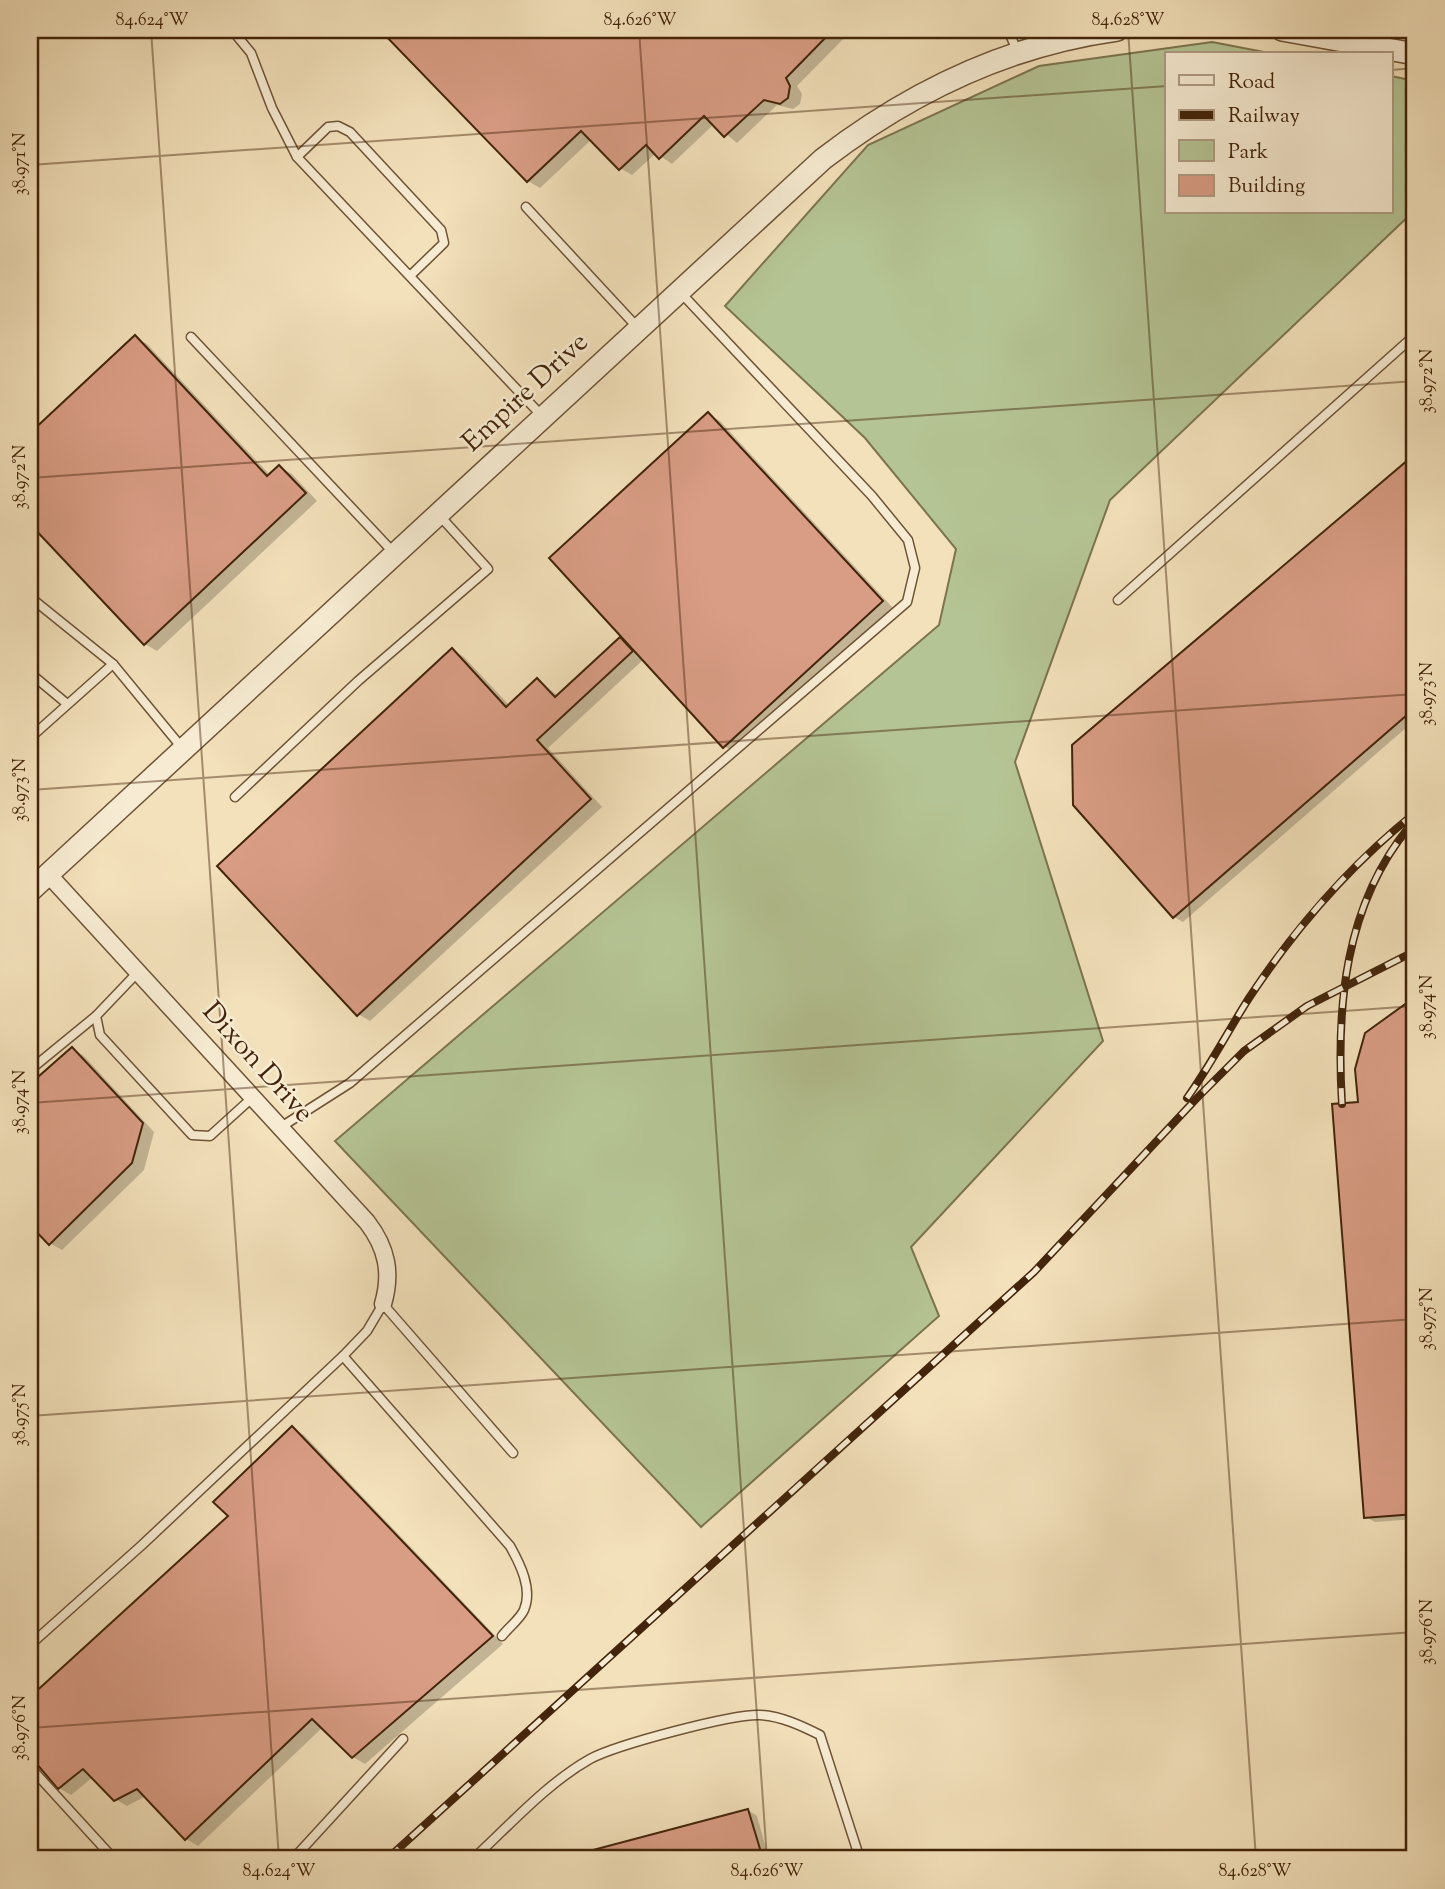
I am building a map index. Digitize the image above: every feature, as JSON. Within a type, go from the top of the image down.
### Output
[{"type":"street","name":"Empire Drive","points":[[30,891],[822,159],[854,135],[924,93],[966,72],[1055,41],[1117,30]]},
{"type":"street","points":[[1282,30],[1323,33],[1415,54]]},
{"type":"street","name":"Dixon Drive","points":[[48,874],[380,1239],[389,1274],[383,1304]]},
{"type":"lane","points":[[232,30],[251,53],[272,108],[297,157],[542,416]]},
{"type":"lane","points":[[1008,30],[1018,53]]},
{"type":"lane","points":[[297,157],[328,127],[338,126],[350,132],[441,230],[444,243],[411,275]]},
{"type":"lane","points":[[526,207],[638,328]]},
{"type":"lane","points":[[281,1128],[350,1083],[907,602],[915,568],[908,540],[872,496],[679,291]]},
{"type":"lane","points":[[1118,600],[1415,334]]},
{"type":"lane","points":[[191,337],[394,553]]},
{"type":"lane","points":[[235,797],[358,681],[488,569],[437,513]]},
{"type":"lane","points":[[30,597],[113,664],[183,749]]},
{"type":"lane","points":[[30,738],[66,703],[113,664]]},
{"type":"lane","points":[[30,673],[66,703]]},
{"type":"lane","points":[[30,1070],[96,1016],[138,972]]},
{"type":"lane","points":[[96,1016],[100,1035],[192,1135],[210,1136],[253,1097]]},
{"type":"lane","points":[[30,1645],[142,1545],[343,1356],[367,1332],[383,1304],[513,1453]]},
{"type":"lane","points":[[343,1356],[510,1546],[522,1569],[527,1591],[524,1611],[502,1636]]},
{"type":"lane","points":[[473,1859],[561,1779],[592,1758],[685,1729],[760,1715],[795,1723],[820,1735],[860,1859]]},
{"type":"lane","points":[[293,1859],[403,1739]]},
{"type":"lane","points":[[30,1767],[114,1859]]},
{"type":"green space","points":[[1212,42],[1264,52],[1165,52],[1165,214],[1392,214],[1392,76],[1415,81],[1415,210],[1110,500],[1015,762],[1103,1041],[911,1247],[939,1316],[701,1527],[335,1141],[939,625],[956,549],[865,438],[725,306],[868,145],[1039,66]]},
{"type":"building","points":[[380,30],[833,30],[786,78],[790,86],[788,98],[780,104],[764,100],[724,137],[704,116],[659,159],[646,145],[619,170],[581,131],[527,182]]},
{"type":"building","points":[[135,335],[267,476],[279,465],[306,493],[144,645],[30,524],[30,433]]},
{"type":"building","points":[[708,412],[883,601],[723,748],[549,558]]},
{"type":"building","points":[[1415,454],[1415,708],[1173,918],[1073,805],[1072,745]]},
{"type":"building","points":[[620,637],[633,651],[537,740],[591,799],[357,1016],[217,866],[452,648],[506,707],[537,678],[555,697]]},
{"type":"building","points":[[1415,997],[1415,1514],[1364,1518],[1332,1104],[1358,1102],[1355,1069],[1365,1033]]},
{"type":"building","points":[[72,1047],[143,1123],[132,1163],[49,1245],[30,1225],[30,1084]]},
{"type":"building","points":[[292,1426],[493,1636],[352,1758],[312,1719],[185,1840],[137,1789],[114,1801],[83,1769],[58,1789],[30,1756],[30,1697],[228,1516],[213,1502]]},
{"type":"building","points":[[748,1809],[763,1859],[559,1859]]},
{"type":"railway","points":[[1187,1098],[1249,998],[1285,947],[1346,876],[1415,813]]},
{"type":"railway","points":[[1342,1104],[1341,1030],[1349,958],[1371,889],[1388,857],[1409,827]]},
{"type":"railway","points":[[387,1859],[1034,1272],[1244,1051],[1307,1006],[1415,951]]}]
